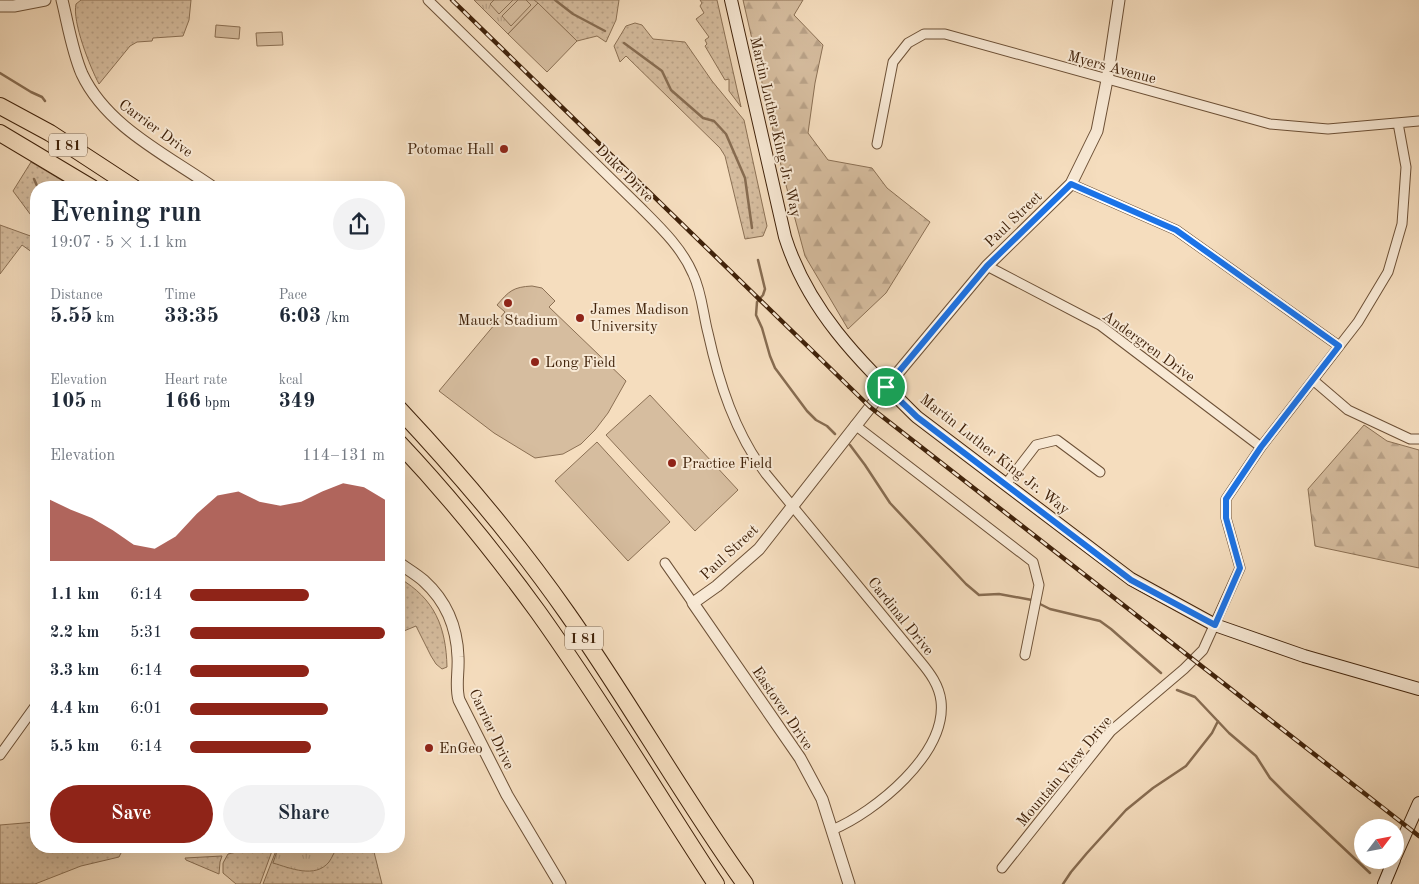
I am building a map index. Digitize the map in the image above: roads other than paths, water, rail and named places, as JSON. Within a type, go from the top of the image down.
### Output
[{"type":"highway","name":"I 81","points":[[0,106],[50,133],[123,181]]},
{"type":"highway","name":"I 81","points":[[0,132],[80,181]]},
{"type":"highway","name":"I 81","points":[[405,416],[501,525],[551,590],[612,679],[745,884]]},
{"type":"highway","name":"I 81","points":[[405,450],[476,532],[538,613],[597,700],[716,884]]},
{"type":"main road","name":"Martin Luther King Jr. Way","points":[[731,0],[782,228],[790,255],[799,275],[823,316],[886,387],[917,417],[1131,580],[1215,625],[1304,656],[1419,689]]},
{"type":"main road","points":[[1404,837],[1419,803]]},
{"type":"main road","points":[[1384,884],[1390,869]]},
{"type":"street","points":[[0,6],[45,0]]},
{"type":"street","name":"Carrier Drive","points":[[62,0],[78,62],[89,86],[104,106],[132,131],[204,181]]},
{"type":"street","name":"Duke Drive","points":[[428,0],[641,208],[676,246],[692,271],[698,286],[717,370],[731,408]]},
{"type":"street","name":"Paul Street","points":[[693,603],[717,586],[759,549],[855,425],[987,266],[1071,184],[1097,131],[1119,0]]},
{"type":"street","name":"Myers Avenue","points":[[877,144],[893,62],[908,43],[924,34],[945,34],[1270,124],[1328,128],[1419,121]]},
{"type":"street","name":"Mountain View Drive","points":[[1002,868],[1111,731],[1193,661],[1203,650],[1240,568],[1226,518],[1226,499],[1261,447],[1358,322],[1388,272],[1402,224],[1406,168],[1398,123]]},
{"type":"street","points":[[1071,184],[1176,230],[1339,346]]},
{"type":"street","name":"Andergren Drive","points":[[987,266],[1100,325],[1261,447]]},
{"type":"street","points":[[1313,380],[1348,410],[1410,439],[1419,439]]},
{"type":"street","name":"Cardinal Drive","points":[[731,408],[743,437],[754,456],[929,673],[937,685],[941,700],[941,716],[934,737],[910,773],[890,793],[871,808],[832,830]]},
{"type":"street","points":[[855,425],[1033,562],[1039,585],[1025,655]]},
{"type":"street","points":[[1006,484],[1036,445],[1057,440],[1100,472]]},
{"type":"street","name":"Eastover Drive","points":[[665,563],[800,758],[822,799],[850,884]]},
{"type":"street","name":"Carrier Drive","points":[[405,568],[431,588],[447,610],[457,638],[457,689],[459,700],[507,795],[560,884]]},
{"type":"street","points":[[0,755],[30,713]]},
{"type":"waterway","points":[[555,0],[573,14],[605,31]]},
{"type":"waterway","points":[[624,43],[662,71],[671,90],[703,118],[714,121],[726,134],[745,178],[752,228]]},
{"type":"waterway","points":[[0,73],[42,97],[45,101]]},
{"type":"waterway","points":[[758,260],[765,289],[757,302],[756,315],[775,368],[807,411],[835,434]]},
{"type":"waterway","points":[[850,445],[890,503],[966,584],[979,595],[999,594],[1032,600],[1050,609],[1100,621],[1161,673]]},
{"type":"waterway","points":[[1177,690],[1195,697],[1229,733],[1256,756],[1270,778],[1370,873]]},
{"type":"waterway","points":[[1063,884],[1087,853],[1126,810],[1153,788],[1186,766],[1212,733],[1218,721]]},
{"type":"railway","points":[[452,0],[870,407],[1419,836]]},
{"type":"place","name":"Potomac Hall","points":[[504,149]]},
{"type":"place","name":"Mauck Stadium","points":[[508,303]]},
{"type":"place","name":"James Madison University","points":[[580,318]]},
{"type":"place","name":"Long Field","points":[[535,362]]},
{"type":"place","name":"Practice Field","points":[[672,463]]},
{"type":"place","name":"EnGeo","points":[[429,748]]}]
